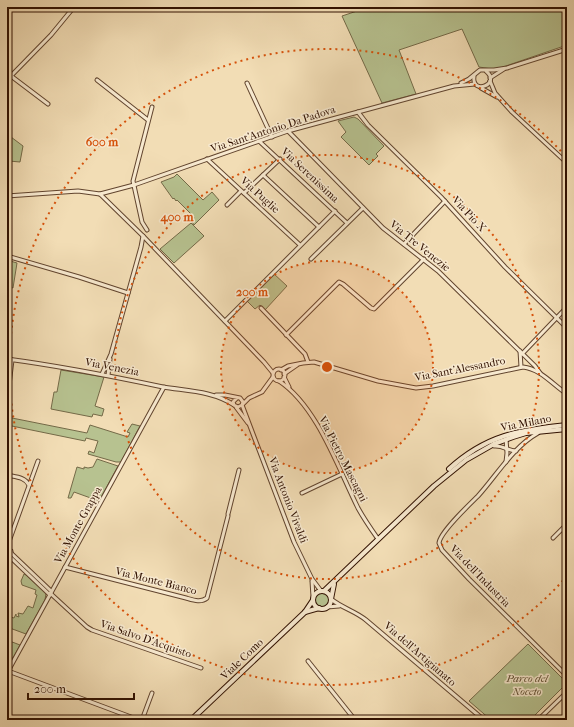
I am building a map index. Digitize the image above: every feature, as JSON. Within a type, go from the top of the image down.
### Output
[{"type":"main road","name":"Via Milano","points":[[434,486],[450,469],[473,451],[497,438],[522,432],[567,425]]},
{"type":"main road","name":"Via Milano","points":[[323,591],[335,582],[434,486],[462,462],[488,447],[522,432],[567,429]]},
{"type":"main road","points":[[305,612],[319,608],[322,609],[327,606],[331,599],[335,582]]},
{"type":"main road","points":[[305,612],[318,592],[323,591],[328,593],[331,599]]},
{"type":"main road","points":[[313,598],[314,603],[319,608]]},
{"type":"main road","name":"Viale Como","points":[[191,720],[305,612]]},
{"type":"street","points":[[7,80],[50,35],[74,7]]},
{"type":"street","points":[[500,99],[475,84],[473,80],[477,71],[507,68],[567,48]]},
{"type":"street","points":[[480,87],[486,86],[490,79],[507,68]]},
{"type":"street","points":[[486,71],[495,92],[500,99],[567,163]]},
{"type":"street","points":[[11,76],[48,104]]},
{"type":"street","name":"Via Sant'Antonio Da Padova","points":[[100,194],[134,185],[288,131],[454,86],[474,76]]},
{"type":"street","points":[[97,80],[148,120]]},
{"type":"street","points":[[247,83],[272,137]]},
{"type":"street","name":"Via Sant'Antonio Da Padova","points":[[454,86],[475,84]]},
{"type":"street","points":[[147,230],[142,222],[134,185],[134,178],[152,107]]},
{"type":"street","name":"Via Pio X","points":[[358,112],[368,125],[445,201],[505,267],[567,328]]},
{"type":"street","name":"Via Tre Venezie","points":[[288,131],[363,208],[386,230],[438,271],[527,358],[540,374]]},
{"type":"street","name":"Via Serenissima","points":[[259,141],[347,223]]},
{"type":"street","points":[[226,205],[280,159]]},
{"type":"street","name":"Via Puglie","points":[[207,160],[300,245]]},
{"type":"street","points":[[263,175],[319,227]]},
{"type":"street","points":[[7,196],[81,191],[100,194],[148,241],[264,362],[275,378]]},
{"type":"street","points":[[404,244],[445,201]]},
{"type":"street","points":[[311,259],[363,208]]},
{"type":"street","points":[[225,321],[335,212]]},
{"type":"street","points":[[102,374],[110,354],[143,236]]},
{"type":"street","points":[[141,247],[148,241]]},
{"type":"street","points":[[7,256],[128,293]]},
{"type":"street","points":[[286,335],[338,283],[342,283],[372,309],[374,309],[424,259]]},
{"type":"street","points":[[522,367],[521,353],[567,307]]},
{"type":"street","points":[[260,308],[306,355],[308,362]]},
{"type":"street","points":[[108,375],[110,354]]},
{"type":"street","points":[[522,367],[527,364],[527,358]]},
{"type":"street","name":"Via Venezia","points":[[7,359],[108,375],[164,387],[213,395],[225,399],[235,406]]},
{"type":"street","points":[[7,402],[12,360]]},
{"type":"street","points":[[235,406],[241,407],[249,398],[259,394],[275,378],[279,369],[264,362]]},
{"type":"street","name":"Via Sant'Alessandro","points":[[279,369],[308,362],[319,363],[384,382],[416,388],[433,386],[522,367]]},
{"type":"street","name":"Via Sant'Alessandro","points":[[275,378],[284,375],[303,363]]},
{"type":"street","points":[[522,367],[532,369],[567,394]]},
{"type":"street","name":"Via Pietro Mascagni","points":[[279,369],[284,375],[290,389]]},
{"type":"street","name":"Via Pietro Mascagni","points":[[275,378],[290,389],[302,403],[322,432],[358,509],[378,539]]},
{"type":"street","name":"Via Monte Grappa","points":[[7,672],[164,387]]},
{"type":"street","name":"Via Venezia","points":[[213,395],[249,398]]},
{"type":"street","points":[[242,405],[242,400],[238,398],[233,402],[251,426]]},
{"type":"street","name":"Via Antonio Vivaldi","points":[[242,405],[294,542],[312,579]]},
{"type":"street","points":[[506,462],[506,439],[522,432],[525,442]]},
{"type":"street","points":[[506,462],[525,442],[540,432]]},
{"type":"street","points":[[488,447],[498,445],[516,451]]},
{"type":"street","points":[[9,557],[9,542],[38,461]]},
{"type":"street","name":"Via dell'Industria","points":[[506,462],[444,533],[439,540],[439,545],[469,579],[567,676]]},
{"type":"street","name":"Via Monte Bianco","points":[[65,567],[186,598],[205,601],[239,470]]},
{"type":"street","points":[[302,493],[342,474]]},
{"type":"street","points":[[7,476],[24,479],[29,485]]},
{"type":"street","points":[[553,538],[567,524]]},
{"type":"street","name":"Via Salvo D'Acquisto","points":[[9,550],[87,627],[201,668]]},
{"type":"street","name":"Via Salvo D'Acquisto","points":[[9,557],[51,593]]},
{"type":"street","points":[[312,579],[323,591]]},
{"type":"street","points":[[312,579],[313,598]]},
{"type":"street","name":"Via dell'Artigianato","points":[[331,599],[368,621],[484,720]]},
{"type":"street","name":"Via dell'Artigianato","points":[[327,606],[341,606]]},
{"type":"street","points":[[308,661],[355,720]]},
{"type":"street","points":[[7,672],[141,720],[152,693]]},
{"type":"street","points":[[538,720],[567,692]]},
{"type":"green space","points":[[369,7],[567,7],[567,45],[500,68],[492,69],[479,67],[462,29],[399,50],[416,94],[382,103],[342,16]]},
{"type":"green space","points":[[354,117],[358,119],[384,146],[376,154],[378,156],[369,165],[341,137],[346,132],[338,121]]},
{"type":"green space","points":[[11,137],[23,146],[20,162],[9,161],[7,179],[7,156],[10,156]]},
{"type":"green space","points":[[177,174],[203,200],[212,192],[219,200],[194,225],[192,222],[194,217],[177,200],[176,201],[174,198],[173,199],[161,182],[174,177]]},
{"type":"green space","points":[[191,223],[204,236],[174,263],[160,249]]},
{"type":"green space","points":[[7,260],[17,263],[13,288],[7,286]]},
{"type":"green space","points":[[273,273],[287,286],[265,310],[260,305],[255,309],[247,301]]},
{"type":"green space","points":[[61,370],[104,377],[95,406],[104,409],[102,416],[93,414],[92,417],[51,409],[54,392],[57,392]]},
{"type":"green space","points":[[7,417],[87,433],[90,425],[128,437],[130,433],[127,432],[132,424],[140,426],[121,462],[116,462],[88,454],[89,451],[94,453],[98,441],[86,438],[85,441],[7,425]]},
{"type":"green space","points":[[97,459],[118,466],[99,501],[74,492],[71,498],[68,498],[77,467],[84,469],[84,467],[93,467]]},
{"type":"green space","points":[[24,574],[46,593],[45,600],[26,634],[7,627],[7,616],[14,618],[16,614],[16,616],[19,617],[18,613],[23,614],[28,606],[33,608],[37,595],[35,594],[36,590],[22,585],[21,581]]},
{"type":"green space","points":[[319,593],[325,593],[329,597],[329,603],[325,607],[319,607],[315,603],[315,597]]},
{"type":"green space","points":[[7,640],[20,645],[7,669],[7,658],[9,657],[7,656]]},
{"type":"green space","name":"Parco del Noceto","points":[[528,644],[567,683],[530,720],[491,720],[469,701]]}]
